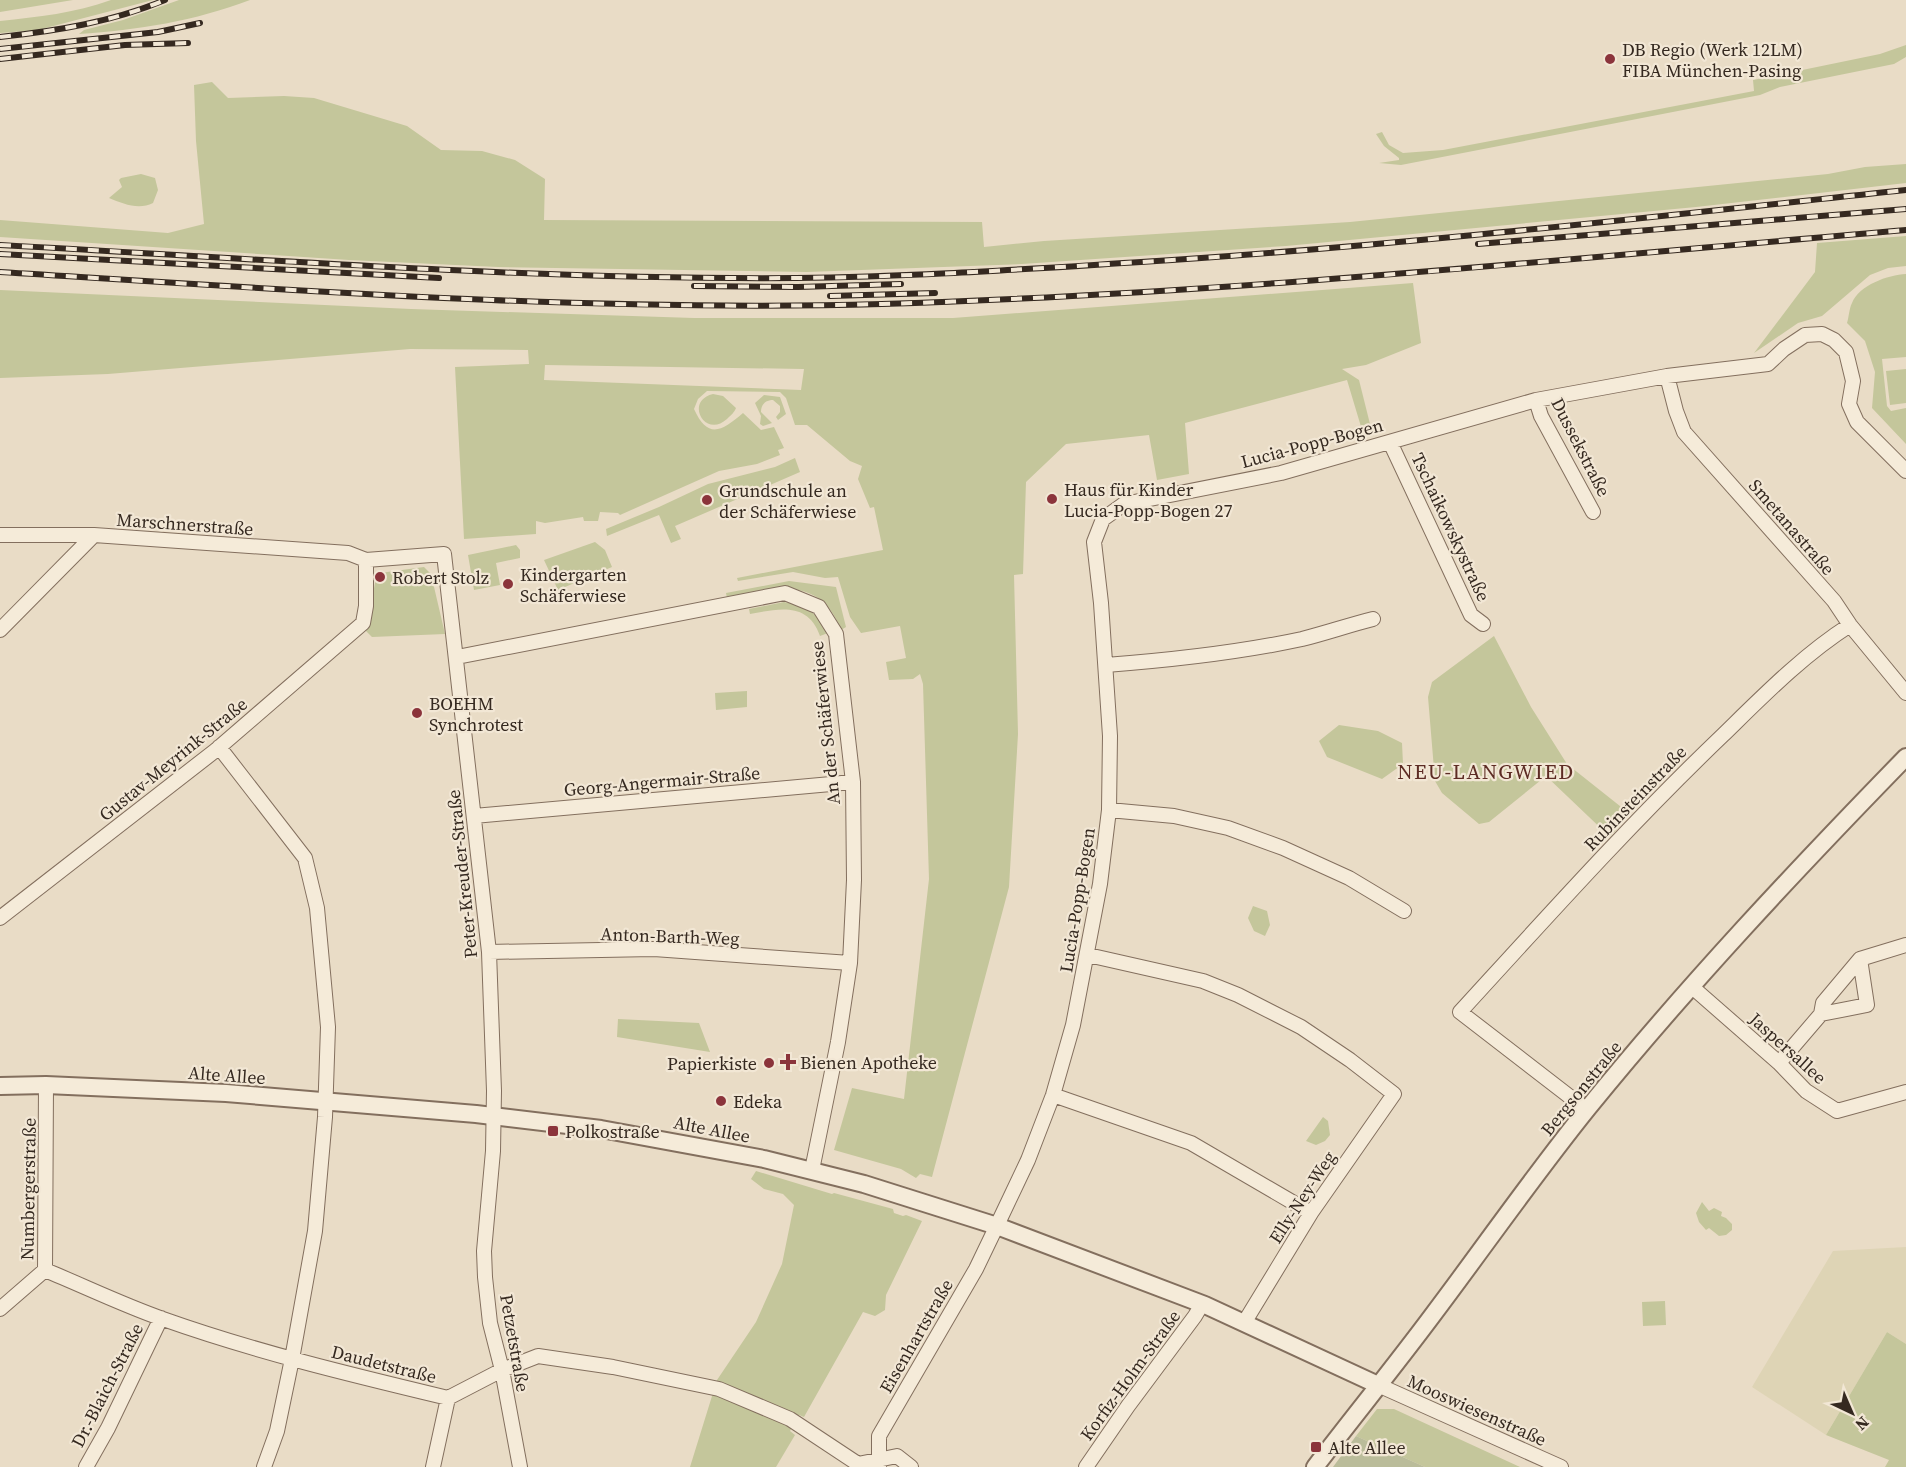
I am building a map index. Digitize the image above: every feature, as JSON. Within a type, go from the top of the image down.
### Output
[{"type":"street","name":"Lucia-Popp-Bogen","points":[[997,1226],[1028,1160],[1053,1095],[1073,1025],[1100,884],[1109,810],[1110,736],[1106,665],[1094,542],[1103,519],[1124,504],[1281,473],[1536,400],[1667,376],[1768,364],[1784,349],[1805,335],[1822,334],[1834,340],[1846,352],[1853,381],[1849,404],[1857,422],[1906,471]]},
{"type":"street","name":"Smetanastraße","points":[[1667,376],[1684,432],[1834,602],[1906,693]]},
{"type":"street","name":"Dussekstraße","points":[[1536,400],[1541,416],[1593,512]]},
{"type":"street","name":"Tschaikowskystraße","points":[[1390,442],[1471,615],[1483,624]]},
{"type":"street","name":"Marschnerstraße","points":[[0,535],[94,535],[348,553],[366,560],[444,554],[453,629]]},
{"type":"street","points":[[0,630],[94,535]]},
{"type":"street","name":"Gustav-Meyrink-Straße","points":[[0,918],[219,747],[363,623],[366,606],[366,560]]},
{"type":"street","name":"An der Schäferwiese","points":[[457,657],[785,593],[819,607],[836,634],[853,782],[854,880],[850,963],[838,1042],[812,1170]]},
{"type":"street","points":[[1106,665],[1190,658],[1247,649],[1303,638],[1373,619]]},
{"type":"street","name":"Rubinsteinstraße","points":[[1587,1110],[1460,1012],[1619,839],[1697,760],[1824,642],[1850,625]]},
{"type":"street","name":"Peter-Kreuder-Straße","points":[[453,629],[489,952],[494,1116]]},
{"type":"street","points":[[219,747],[305,858],[317,908],[328,1027],[325,1117],[315,1231],[277,1431],[264,1467]]},
{"type":"street","name":"Bergsonstraße","points":[[1315,1467],[1587,1110],[1691,986],[1906,757]]},
{"type":"street","name":"Georg-Angermair-Straße","points":[[474,816],[853,782]]},
{"type":"street","points":[[1109,810],[1173,816],[1237,832],[1284,848],[1349,878],[1404,911]]},
{"type":"street","points":[[1779,1063],[1821,1014],[1822,1003],[1860,959],[1906,945]]},
{"type":"street","name":"Anton-Barth-Weg","points":[[489,952],[655,950],[850,963]]},
{"type":"street","name":"Elly-Ney-Weg","points":[[1088,955],[1203,981],[1238,995],[1301,1027],[1350,1060],[1394,1094],[1311,1213],[1244,1323]]},
{"type":"street","points":[[1821,1014],[1867,1005],[1860,959]]},
{"type":"street","name":"Jaspersallee","points":[[1691,986],[1779,1063],[1806,1091],[1837,1110],[1906,1092]]},
{"type":"street","name":"Alte Allee","points":[[0,1086],[46,1085],[226,1093],[494,1116],[601,1129],[742,1154],[864,1184],[997,1226],[1202,1304],[1378,1385]]},
{"type":"street","name":"Numbergerstraße","points":[[0,1309],[45,1270],[46,1085]]},
{"type":"street","points":[[1053,1095],[1191,1143],[1311,1213]]},
{"type":"street","name":"Petzetstraße","points":[[494,1116],[484,1251],[490,1323],[502,1370],[520,1467]]},
{"type":"street","name":"Eisenhartstraße","points":[[879,1463],[879,1437],[976,1269],[997,1226]]},
{"type":"street","name":"Daudetstraße","points":[[45,1270],[161,1318],[292,1359],[448,1398],[502,1370],[538,1356],[614,1367],[719,1389],[790,1419],[858,1464],[879,1463],[897,1456],[911,1467]]},
{"type":"street","name":"Korfiz-Holm-Straße","points":[[1086,1467],[1202,1304]]},
{"type":"street","name":"Dr.-Blaich-Straße","points":[[86,1467],[108,1428],[161,1318]]},
{"type":"street","name":"Mooswiesenstraße","points":[[1378,1385],[1561,1467]]},
{"type":"street","points":[[433,1467],[448,1398]]},
{"type":"shaded area","points":[[1906,1247],[1906,1344],[1887,1332],[1826,1435],[1752,1387],[1833,1251]]},
{"type":"green space","points":[[0,0],[73,0],[0,12]]},
{"type":"green space","points":[[111,0],[153,0],[38,30],[0,33],[0,21],[70,11]]},
{"type":"green space","points":[[179,0],[250,0],[208,14],[166,23],[79,34],[84,30],[123,20]]},
{"type":"green space","points":[[1906,45],[1906,57],[1894,64],[1780,87],[1760,95],[1401,165],[1379,163],[1399,160],[1384,146],[1376,134],[1382,132],[1389,145],[1403,153],[1443,150],[1754,91],[1753,80],[1880,54]]},
{"type":"green space","points":[[212,82],[228,98],[284,96],[314,98],[407,126],[441,150],[482,151],[515,160],[545,179],[544,220],[982,222],[984,247],[1044,241],[1350,222],[1828,174],[1865,167],[1906,164],[1906,183],[1696,207],[1286,246],[1022,264],[807,272],[498,267],[349,260],[0,237],[0,220],[168,233],[204,224],[196,141],[194,85]]},
{"type":"green space","points":[[141,174],[155,178],[158,190],[153,203],[137,206],[109,198],[122,187],[119,180],[121,178]]},
{"type":"green space","points":[[1906,236],[1906,266],[1888,268],[1870,275],[1822,316],[1798,323],[1754,353],[1815,272],[1817,243]]},
{"type":"green space","points":[[1906,274],[1906,357],[1882,359],[1887,406],[1891,411],[1906,408],[1906,444],[1872,408],[1875,372],[1865,341],[1847,323],[1852,303],[1867,286],[1891,276]]},
{"type":"green space","points":[[1413,283],[1421,343],[1366,365],[1342,369],[1359,380],[1371,428],[1362,430],[1347,380],[1185,423],[1189,474],[1157,480],[1149,435],[1066,444],[1026,482],[1023,574],[1014,575],[1018,734],[1009,887],[932,1177],[920,1174],[916,1178],[901,1169],[834,1150],[852,1088],[904,1099],[929,879],[923,684],[920,674],[913,679],[889,680],[886,662],[906,658],[900,626],[861,633],[850,617],[838,577],[825,578],[793,572],[738,581],[737,578],[883,550],[874,507],[870,508],[858,479],[862,466],[850,461],[807,425],[795,425],[786,398],[780,392],[707,391],[698,399],[694,409],[699,419],[710,429],[722,428],[743,413],[761,430],[774,427],[784,448],[778,450],[780,455],[757,464],[719,471],[620,515],[600,512],[598,521],[584,521],[583,517],[545,523],[536,521],[536,534],[464,539],[455,367],[529,364],[528,350],[410,349],[108,374],[0,378],[0,290],[411,309],[694,318],[953,318]],"holes":[[[545,365],[804,369],[801,390],[544,380]]]},
{"type":"green space","points":[[1906,369],[1906,403],[1890,405],[1886,371]]},
{"type":"green space","points":[[713,394],[723,396],[736,408],[727,419],[719,424],[711,425],[701,417],[699,410],[704,398]]},
{"type":"green space","points":[[764,395],[780,397],[786,414],[778,420],[776,417],[780,412],[780,406],[773,400],[766,402],[761,412],[772,423],[763,426],[760,424],[761,416],[755,403]]},
{"type":"green space","points":[[795,458],[800,472],[675,526],[681,539],[671,543],[659,515],[607,536],[606,529],[708,484],[775,467]]},
{"type":"green space","points":[[595,542],[605,550],[612,567],[558,590],[544,560]]},
{"type":"green space","points":[[516,545],[520,550],[520,558],[496,563],[500,585],[474,590],[468,555]]},
{"type":"green space","points":[[424,567],[431,574],[445,634],[372,637],[366,631],[375,583],[380,573]]},
{"type":"green space","points":[[789,581],[836,587],[846,627],[841,630],[832,612],[821,600],[808,593],[778,590],[727,598],[726,593]]},
{"type":"green space","points":[[784,602],[799,606],[816,615],[828,633],[820,636],[815,625],[800,612],[771,610],[750,614],[749,609]]},
{"type":"green space","points":[[1494,636],[1531,707],[1567,764],[1630,814],[1610,837],[1546,776],[1489,822],[1479,824],[1442,793],[1435,781],[1428,697],[1432,682]]},
{"type":"green space","points":[[747,691],[747,707],[716,710],[715,693]]},
{"type":"green space","points":[[1339,725],[1378,731],[1402,743],[1403,764],[1382,779],[1327,757],[1319,741]]},
{"type":"green space","points":[[1253,906],[1267,911],[1270,925],[1265,936],[1254,931],[1248,918]]},
{"type":"green space","points":[[618,1019],[699,1023],[710,1052],[617,1037]]},
{"type":"green space","points":[[1323,1117],[1328,1121],[1330,1135],[1325,1141],[1316,1145],[1306,1141]]},
{"type":"green space","points":[[756,1171],[832,1194],[893,1209],[894,1213],[922,1221],[886,1295],[885,1310],[875,1316],[863,1312],[804,1417],[799,1415],[790,1431],[795,1435],[776,1467],[690,1467],[717,1380],[756,1322],[782,1264],[794,1205],[783,1194],[764,1189],[751,1179]]},
{"type":"green space","points":[[1702,1202],[1709,1211],[1714,1208],[1722,1212],[1721,1216],[1732,1224],[1732,1230],[1726,1235],[1719,1236],[1709,1228],[1706,1230],[1699,1222],[1696,1213]]},
{"type":"green space","points":[[1665,1301],[1666,1325],[1643,1326],[1642,1302]]},
{"type":"green space","points":[[1887,1332],[1906,1344],[1906,1467],[1885,1467],[1889,1460],[1826,1435]]},
{"type":"green space","points":[[1377,1409],[1394,1409],[1520,1467],[1425,1467],[1356,1436]]},
{"type":"green space","points":[[1356,1436],[1425,1467],[1333,1467]]},
{"type":"railway","points":[[0,37],[84,25],[165,0]]},
{"type":"railway","points":[[0,49],[158,32],[200,23]]},
{"type":"railway","points":[[0,59],[125,45],[188,43]]},
{"type":"railway","points":[[0,245],[597,276],[839,277],[1055,267],[1333,248],[1906,190]]},
{"type":"railway","points":[[1478,244],[1906,209]]},
{"type":"railway","points":[[0,272],[330,292],[551,302],[772,306],[882,304],[1266,284],[1906,230]]},
{"type":"railway","points":[[0,254],[439,278]]},
{"type":"railway","points":[[694,286],[798,287],[901,284]]},
{"type":"railway","points":[[830,296],[935,293]]},
{"type":"place","name":"DB Regio (Werk 12LM) FIBA München-Pasing","points":[[1610,59]]},
{"type":"place","name":"Haus für Kinder Lucia-Popp-Bogen 27","points":[[1052,499]]},
{"type":"place","name":"Grundschule an der Schäferwiese","points":[[707,500]]},
{"type":"place","name":"Robert Stolz","points":[[380,577]]},
{"type":"place","name":"Kindergarten Schäferwiese","points":[[508,584]]},
{"type":"place","name":"BOEHM Synchrotest","points":[[417,713]]},
{"type":"place","name":"Bienen Apotheke","points":[[788,1062]]},
{"type":"place","name":"Papierkiste","points":[[769,1063]]},
{"type":"place","name":"Edeka","points":[[721,1101]]},
{"type":"place","name":"Polkostraße","points":[[553,1131]]},
{"type":"place","name":"Alte Allee","points":[[1316,1447]]},
{"type":"district","name":"NEU-LANGWIED","points":[[1486,771]]}]
